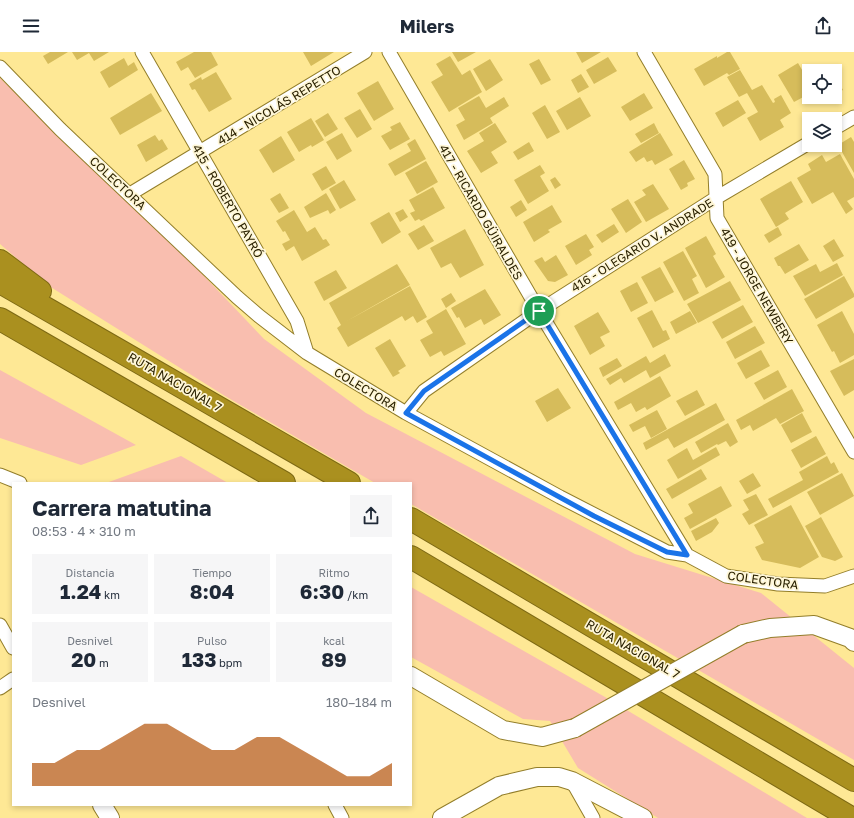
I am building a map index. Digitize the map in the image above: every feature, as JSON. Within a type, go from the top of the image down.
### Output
[{"type":"highway","points":[[0,261],[144,364]]},
{"type":"highway","name":"RUTA NACIONAL 7","points":[[0,282],[347,482]]},
{"type":"highway","points":[[0,319],[282,482]]},
{"type":"highway","points":[[0,324],[50,348]]},
{"type":"highway","name":"RUTA NACIONAL 7","points":[[412,520],[854,780]]},
{"type":"highway","points":[[412,558],[851,818]]},
{"type":"street","name":"415 - ROBERTO PAYRÓ","points":[[142,52],[297,321],[307,353]]},
{"type":"street","name":"414 - NICOLÁS REPETTO","points":[[130,194],[365,52]]},
{"type":"street","name":"417 - RICARDO GÜIRALDES","points":[[389,52],[539,311],[687,555]]},
{"type":"street","name":"419 - JORGE NEWBERY","points":[[644,52],[715,174],[717,218],[854,452]]},
{"type":"street","name":"COLECTORA","points":[[0,67],[60,129],[237,297],[259,316],[307,353],[406,413],[601,519],[667,552],[687,555],[726,576],[778,584],[825,586],[854,576]]},
{"type":"street","points":[[842,124],[854,117]]},
{"type":"street","name":"416 - OLEGARIO V. ANDRADE","points":[[406,413],[424,391],[539,311],[716,198],[802,147]]},
{"type":"street","points":[[0,475],[18,482]]},
{"type":"street","points":[[0,625],[12,646]]},
{"type":"street","points":[[412,677],[503,730],[542,737],[575,728],[743,634],[770,628],[814,625],[850,638],[854,642]]},
{"type":"street","points":[[0,688],[12,680]]},
{"type":"street","points":[[442,818],[499,786],[537,777],[566,779],[644,818]]},
{"type":"street","points":[[566,779],[593,818]]},
{"type":"street","points":[[103,806],[110,818]]},
{"type":"street","points":[[336,806],[342,818]]},
{"type":"shaded area","points":[[0,78],[186,257],[264,339],[366,413],[635,554],[761,593],[854,668],[854,760],[412,505],[412,482],[373,482],[225,396],[49,286],[0,244]]},
{"type":"shaded area","points":[[0,370],[136,445],[81,465],[0,438]]},
{"type":"shaded area","points":[[181,456],[226,482],[109,482]]},
{"type":"shaded area","points":[[412,588],[605,697],[807,818],[658,818],[578,768],[550,721],[523,719],[412,658]]},
{"type":"building","points":[[50,52],[68,52],[48,64],[43,56]]},
{"type":"building","points":[[72,52],[109,52],[94,61],[89,53],[77,60]]},
{"type":"building","points":[[194,52],[211,52],[218,65],[195,78],[188,67],[181,71],[176,62]]},
{"type":"building","points":[[303,52],[334,52],[311,66]]},
{"type":"building","points":[[452,52],[476,52],[458,62]]},
{"type":"building","points":[[576,52],[601,52],[582,63]]},
{"type":"building","points":[[727,52],[730,52],[740,69],[729,75],[727,73],[704,86],[694,69]]},
{"type":"building","points":[[450,56],[462,75],[470,70],[482,92],[449,112],[431,82],[443,75],[436,64]]},
{"type":"building","points":[[608,57],[617,71],[594,84],[586,70]]},
{"type":"building","points":[[124,58],[128,66],[134,62],[138,70],[109,88],[100,72]]},
{"type":"building","points":[[490,59],[503,80],[486,91],[473,69]]},
{"type":"building","points":[[539,59],[551,80],[541,85],[529,64]]},
{"type":"building","points":[[798,63],[802,70],[802,98],[794,102],[778,75]]},
{"type":"building","points":[[740,70],[752,90],[762,85],[773,103],[775,102],[774,99],[781,95],[791,113],[780,120],[784,127],[760,141],[747,118],[758,112],[747,93],[739,97],[727,77]]},
{"type":"building","points":[[216,72],[232,99],[209,112],[195,89],[192,90],[189,84],[201,77],[202,80]]},
{"type":"building","points":[[581,74],[589,87],[578,93],[571,80]]},
{"type":"building","points":[[378,81],[394,109],[374,121],[357,93]]},
{"type":"building","points":[[151,93],[162,111],[120,135],[110,118]]},
{"type":"building","points":[[644,93],[653,108],[630,121],[621,107]]},
{"type":"building","points":[[479,96],[486,108],[504,97],[509,106],[490,118],[493,123],[464,140],[456,125],[465,120],[458,108]]},
{"type":"building","points":[[580,97],[591,116],[567,130],[556,111]]},
{"type":"building","points":[[738,100],[746,113],[723,127],[715,113]]},
{"type":"building","points":[[545,105],[560,132],[547,139],[532,113]]},
{"type":"building","points":[[360,109],[372,129],[357,138],[344,118]]},
{"type":"building","points":[[328,113],[338,129],[325,137],[315,121]]},
{"type":"building","points":[[311,118],[324,140],[299,152],[287,132]]},
{"type":"building","points":[[400,122],[410,139],[390,150],[381,136],[392,130],[390,127]]},
{"type":"building","points":[[495,123],[507,142],[491,152],[498,163],[481,173],[467,151],[484,141],[479,133]]},
{"type":"building","points":[[654,123],[659,133],[641,143],[635,134]]},
{"type":"building","points":[[342,133],[352,151],[337,160],[326,142]]},
{"type":"building","points":[[660,133],[673,155],[655,165],[652,160],[647,162],[644,157],[636,162],[629,152]]},
{"type":"building","points":[[155,135],[159,141],[162,139],[168,149],[146,162],[137,145]]},
{"type":"building","points":[[281,136],[295,160],[273,173],[259,150]]},
{"type":"building","points":[[851,137],[854,142],[854,173],[842,152],[842,143]]},
{"type":"building","points":[[415,139],[426,159],[395,176],[388,164],[411,151],[407,144]]},
{"type":"building","points":[[529,142],[534,151],[518,160],[513,152]]},
{"type":"building","points":[[840,154],[854,179],[854,197],[847,201],[853,209],[846,214],[833,192],[812,204],[797,178],[811,170],[808,164],[822,155],[826,162]]},
{"type":"building","points":[[684,160],[695,179],[687,183],[688,186],[681,190],[669,169]]},
{"type":"building","points":[[426,161],[438,182],[417,194],[405,173]]},
{"type":"building","points":[[540,165],[545,173],[540,176],[549,191],[528,204],[514,180]]},
{"type":"building","points":[[326,166],[336,183],[322,191],[312,174]]},
{"type":"building","points":[[555,177],[561,185],[555,189],[550,180]]},
{"type":"building","points":[[344,180],[356,200],[340,209],[329,189]]},
{"type":"building","points":[[791,181],[803,202],[785,213],[789,219],[776,227],[760,199]]},
{"type":"building","points":[[653,184],[669,209],[646,222],[634,202],[646,195],[642,190]]},
{"type":"building","points":[[433,187],[445,208],[421,221],[419,219],[415,221],[410,213],[415,211],[409,200]]},
{"type":"building","points":[[280,193],[289,208],[279,213],[270,199]]},
{"type":"building","points":[[326,193],[336,210],[330,214],[328,210],[310,218],[304,207]]},
{"type":"building","points":[[628,199],[642,222],[626,233],[611,209]]},
{"type":"building","points":[[521,200],[527,210],[516,217],[510,207]]},
{"type":"building","points":[[552,205],[562,222],[548,230],[550,232],[534,242],[523,222]]},
{"type":"building","points":[[403,209],[408,217],[400,222],[395,213]]},
{"type":"building","points":[[294,210],[307,232],[315,227],[323,240],[326,239],[330,245],[302,261],[294,246],[286,251],[282,244],[290,240],[285,231],[283,232],[276,221]]},
{"type":"building","points":[[389,212],[401,232],[382,244],[370,223]]},
{"type":"building","points":[[614,224],[619,232],[602,243],[596,235]]},
{"type":"building","points":[[424,225],[434,241],[418,250],[408,234]]},
{"type":"building","points":[[778,227],[782,235],[769,243],[764,235]]},
{"type":"building","points":[[465,229],[484,265],[460,278],[451,263],[441,268],[430,248]]},
{"type":"building","points":[[586,234],[594,247],[589,250],[592,255],[576,265],[565,246]]},
{"type":"building","points":[[706,236],[716,254],[713,256],[725,277],[706,288],[685,248]]},
{"type":"building","points":[[834,239],[844,256],[833,262],[823,246]]},
{"type":"building","points":[[799,244],[809,260],[785,274],[780,266],[778,266],[774,258]]},
{"type":"building","points":[[683,251],[697,276],[692,279],[699,293],[684,301],[663,262]]},
{"type":"building","points":[[556,255],[568,275],[555,282],[548,281],[534,261],[542,257],[545,262]]},
{"type":"building","points":[[837,263],[843,275],[805,296],[793,276],[816,264],[820,272]]},
{"type":"building","points":[[397,264],[410,285],[347,321],[410,286],[427,317],[417,323],[413,316],[405,321],[402,316],[348,347],[337,328],[341,325],[329,303]]},
{"type":"building","points":[[660,267],[674,292],[655,302],[641,277]]},
{"type":"building","points":[[336,270],[347,288],[324,301],[314,282]]},
{"type":"building","points":[[844,276],[854,294],[854,297],[816,319],[804,299]]},
{"type":"building","points":[[730,281],[741,300],[698,323],[687,304]]},
{"type":"building","points":[[637,282],[648,303],[631,312],[620,291]]},
{"type":"building","points":[[485,289],[501,315],[484,325],[481,319],[465,328],[459,317],[457,318],[451,308]]},
{"type":"building","points":[[451,293],[456,301],[446,308],[441,299]]},
{"type":"building","points":[[743,305],[753,322],[722,339],[712,322]]},
{"type":"building","points":[[446,309],[466,344],[444,356],[441,351],[430,357],[420,340],[433,333],[426,321]]},
{"type":"building","points":[[652,310],[663,331],[666,330],[670,339],[653,348],[637,318]]},
{"type":"building","points":[[690,311],[697,323],[676,334],[670,322]]},
{"type":"building","points":[[842,311],[854,334],[854,355],[840,363],[817,325]]},
{"type":"building","points":[[598,312],[610,332],[600,337],[605,346],[590,355],[574,326]]},
{"type":"building","points":[[755,326],[765,343],[735,359],[726,342]]},
{"type":"building","points":[[390,339],[406,366],[398,371],[400,373],[393,377],[375,348]]},
{"type":"building","points":[[761,350],[770,366],[746,379],[737,363]]},
{"type":"building","points":[[665,354],[671,366],[650,378],[646,370],[624,383],[621,378],[610,385],[606,379],[646,356],[650,363]]},
{"type":"building","points":[[617,358],[622,366],[603,377],[599,368]]},
{"type":"building","points":[[854,359],[854,390],[844,396],[830,371]]},
{"type":"building","points":[[778,370],[787,387],[764,400],[754,383]]},
{"type":"building","points":[[660,376],[671,396],[647,410],[645,407],[636,412],[631,403],[618,410],[614,402]]},
{"type":"building","points":[[558,388],[571,408],[547,422],[535,401]]},
{"type":"building","points":[[792,389],[804,411],[780,424],[776,418],[753,431],[750,425],[741,430],[736,420]]},
{"type":"building","points":[[697,390],[705,405],[685,416],[676,401]]},
{"type":"building","points":[[716,403],[725,420],[674,448],[668,438],[646,450],[643,443]]},
{"type":"building","points":[[657,410],[667,429],[651,438],[645,426],[633,432],[629,425]]},
{"type":"building","points":[[802,413],[812,432],[791,443],[781,425]]},
{"type":"building","points":[[728,423],[738,442],[730,447],[726,441],[701,453],[695,442]]},
{"type":"building","points":[[816,436],[826,454],[801,468],[791,450]]},
{"type":"building","points":[[716,447],[720,455],[678,479],[667,460],[687,448],[693,460]]},
{"type":"building","points":[[827,456],[831,464],[834,462],[839,472],[773,508],[768,499],[803,480],[799,472]]},
{"type":"building","points":[[701,469],[707,479],[672,499],[666,489]]},
{"type":"building","points":[[753,473],[761,486],[747,494],[739,481]]},
{"type":"building","points":[[842,473],[854,496],[820,515],[807,492]]},
{"type":"building","points":[[721,486],[732,506],[690,529],[684,518],[693,513],[688,504]]},
{"type":"building","points":[[756,494],[768,515],[749,525],[742,514],[749,510],[743,500]]},
{"type":"building","points":[[791,505],[819,557],[800,568],[762,560],[755,547],[764,543],[754,525]]},
{"type":"building","points":[[821,517],[843,557],[835,561],[822,557],[805,526]]},
{"type":"building","points":[[716,518],[719,523],[712,532],[696,541],[691,531]]},
{"type":"route","points":[[539,311],[687,555],[667,552],[594,516],[406,413],[424,391],[539,311]]}]
